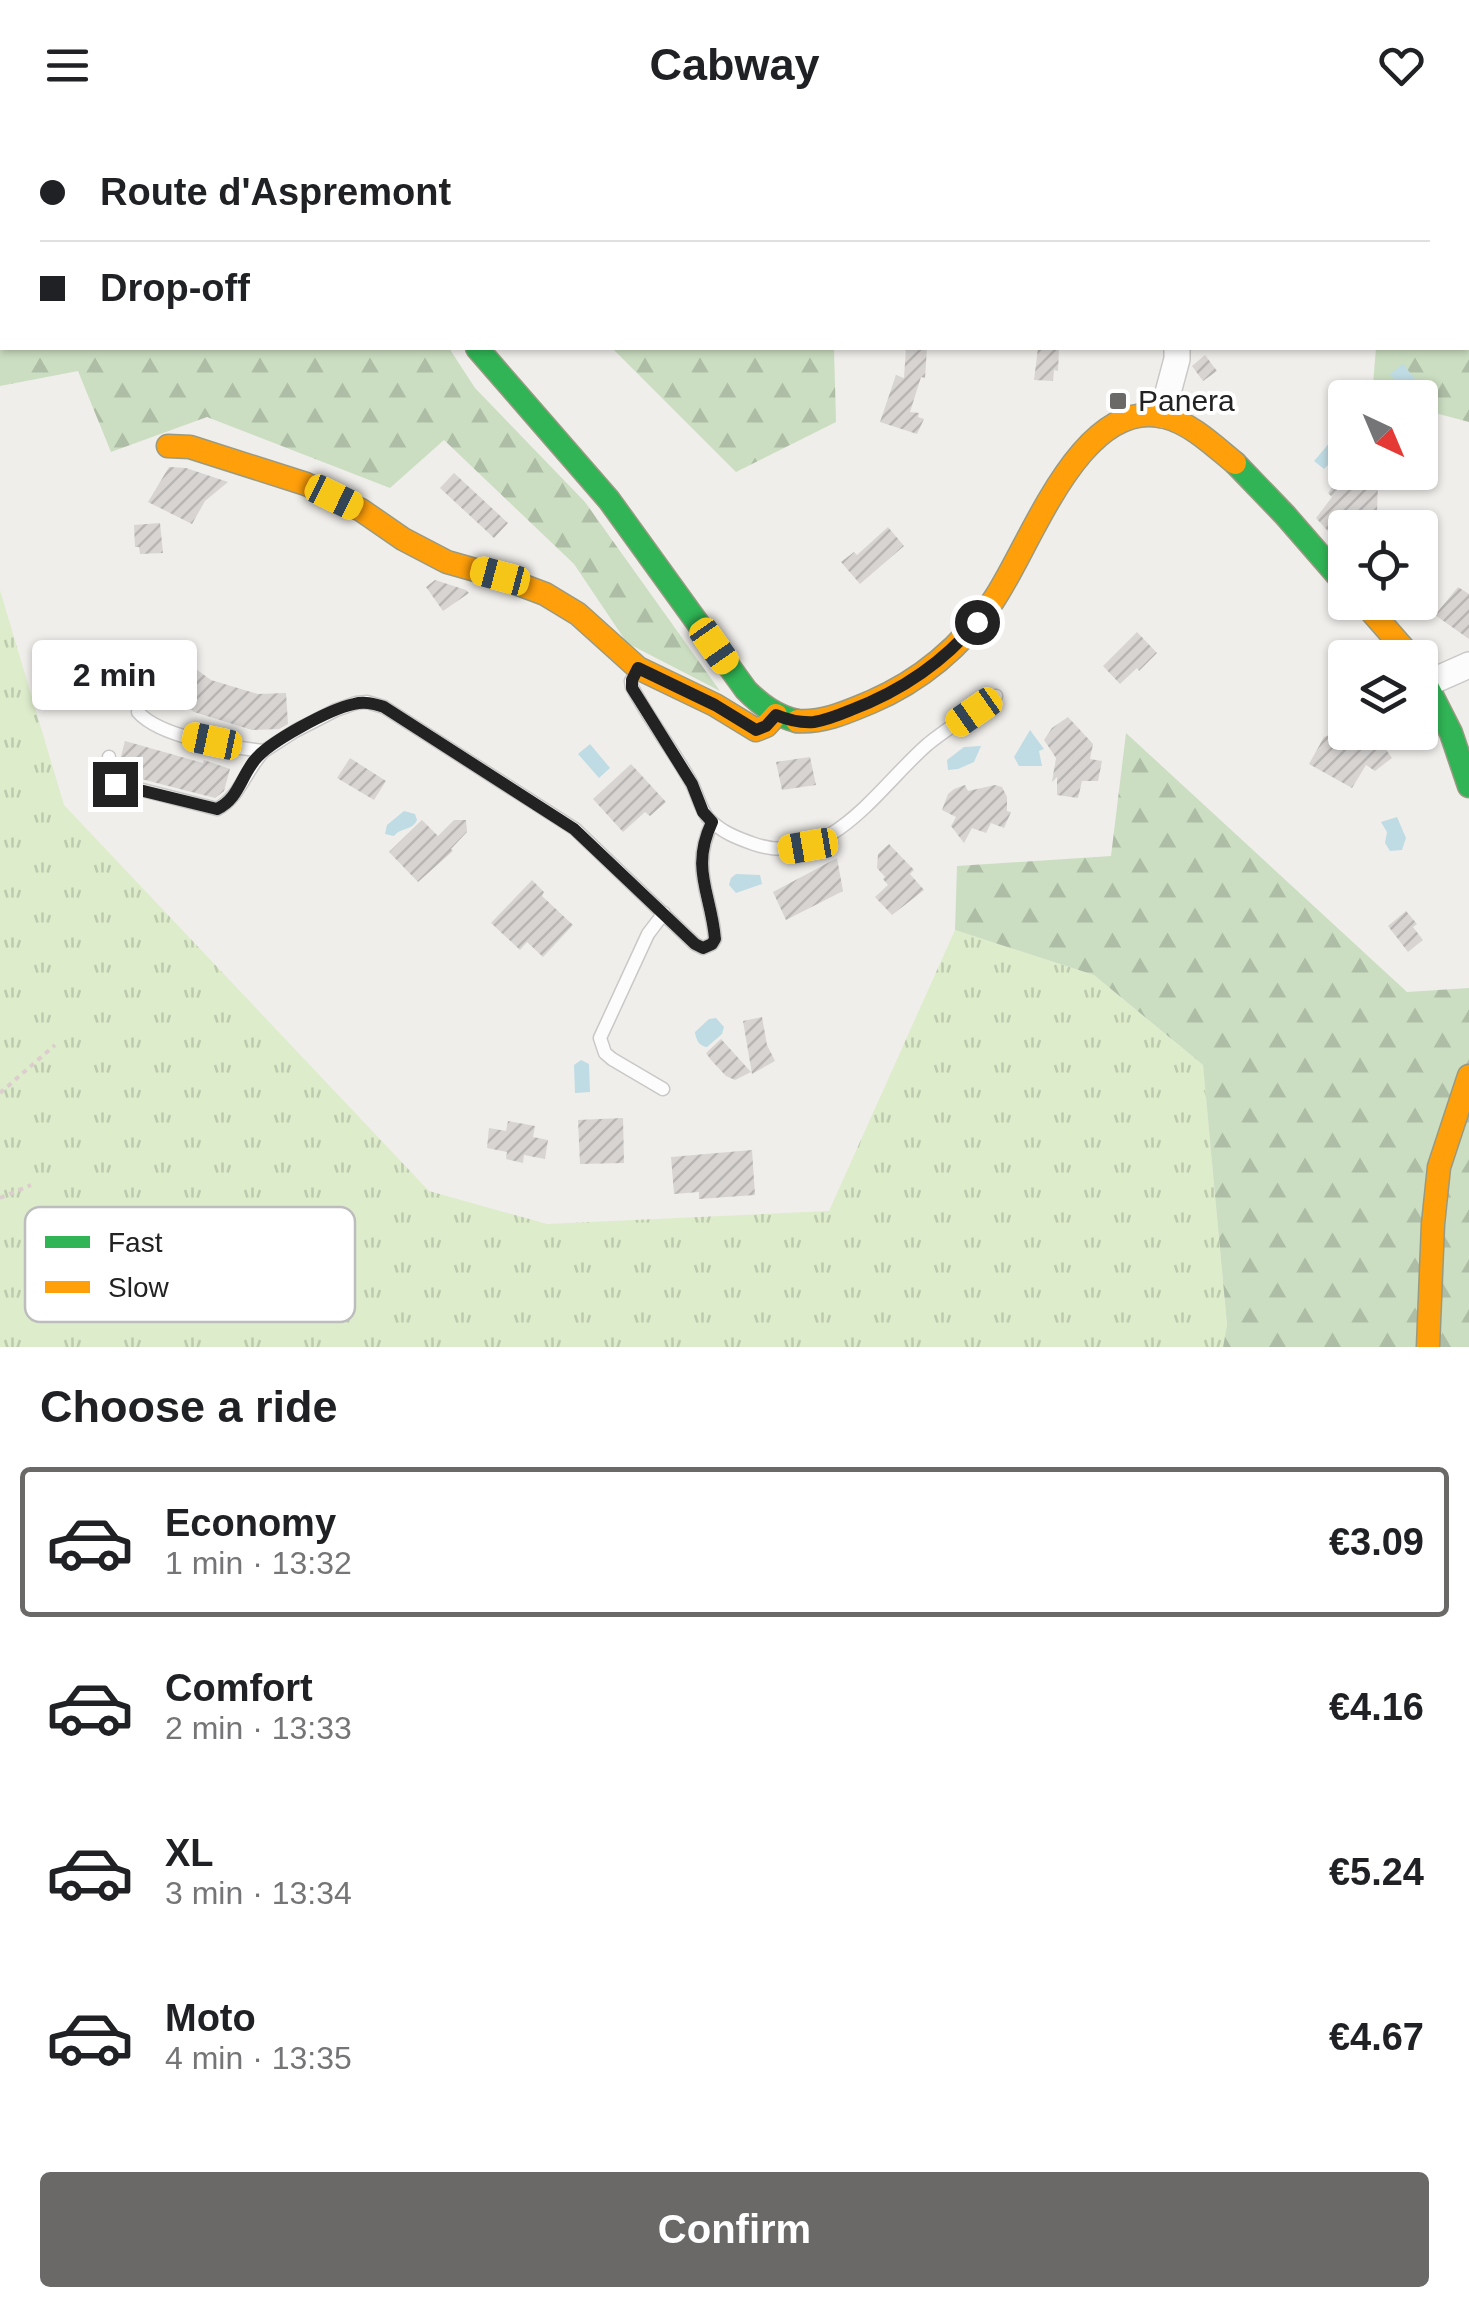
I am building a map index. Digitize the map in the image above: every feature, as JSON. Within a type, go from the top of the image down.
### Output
[{"type":"street","points":[[479,350],[609,500],[746,690],[761,706],[792,721],[834,717],[900,689],[958,645],[998,594],[1058,485],[1091,442],[1114,423],[1136,414],[1162,416],[1185,425],[1242,470],[1328,565]]},
{"type":"street","points":[[1162,416],[1176,350]]},
{"type":"street","points":[[168,446],[190,447],[306,484],[361,510],[403,539],[447,562],[500,576],[545,594],[578,614],[638,668],[715,705],[756,730],[776,715]]},
{"type":"street","points":[[1378,620],[1396,640]]},
{"type":"street","points":[[1438,674],[1469,665]]},
{"type":"street","points":[[1438,707],[1469,786]]},
{"type":"street","points":[[1428,1347],[1439,1166],[1469,1076]]},
{"type":"lane","points":[[638,668],[632,688],[692,784],[703,812],[724,832],[766,848],[786,850],[808,846],[844,825],[929,744],[996,696]]},
{"type":"lane","points":[[110,757],[108,770],[115,784],[217,809],[234,799],[254,761],[295,730],[346,706],[368,702],[384,707],[574,829],[703,948],[715,939],[701,857],[712,822]]},
{"type":"lane","points":[[138,712],[156,727],[264,751]]},
{"type":"lane","points":[[663,1089],[612,1059],[600,1038],[648,934],[664,913]]},
{"type":"path","points":[[0,1093],[55,1044]]},
{"type":"path","points":[[0,1198],[31,1185]]},
{"type":"green space","points":[[0,350],[450,350],[475,388],[585,502],[720,691],[627,643],[574,564],[444,440],[390,488],[207,417],[111,452],[78,371],[0,386]]},
{"type":"green space","points":[[614,350],[834,350],[836,422],[736,472]]},
{"type":"green space","points":[[1376,350],[1469,350],[1469,422],[1438,414],[1438,380],[1373,380]]},
{"type":"green space","points":[[0,590],[64,805],[429,1191],[547,1224],[829,1211],[955,930],[1094,975],[1203,1065],[1227,1326],[1223,1347],[0,1347]]},
{"type":"green space","points":[[1126,733],[1407,992],[1469,988],[1469,1347],[1223,1347],[1227,1325],[1203,1065],[1094,975],[955,930],[957,866],[1111,856]]},
{"type":"water","points":[[1403,364],[1416,380],[1395,380],[1390,374]]},
{"type":"water","points":[[1328,445],[1328,465],[1324,469],[1314,461]]},
{"type":"water","points":[[1030,730],[1044,749],[1039,751],[1042,766],[1019,766],[1014,757]]},
{"type":"water","points":[[590,744],[610,768],[599,778],[578,754]]},
{"type":"water","points":[[981,746],[974,762],[948,770],[947,760],[964,747]]},
{"type":"water","points":[[404,811],[415,814],[415,823],[394,836],[385,834],[387,825]]},
{"type":"water","points":[[1397,817],[1406,838],[1402,850],[1390,851],[1381,822]]},
{"type":"water","points":[[736,874],[760,875],[762,884],[736,893],[729,885]]},
{"type":"water","points":[[716,1018],[724,1027],[722,1034],[707,1047],[702,1045],[695,1032],[709,1019]]},
{"type":"water","points":[[581,1060],[589,1064],[590,1092],[575,1093],[574,1065]]},
{"type":"building","points":[[906,350],[927,350],[925,378],[921,377],[910,412],[919,413],[918,417],[924,419],[917,434],[880,422],[896,375],[904,378]]},
{"type":"building","points":[[1038,350],[1059,350],[1058,371],[1054,370],[1053,381],[1034,380]]},
{"type":"building","points":[[1205,355],[1217,371],[1203,381],[1192,366]]},
{"type":"building","points":[[169,467],[186,468],[228,482],[205,501],[192,524],[148,502]]},
{"type":"building","points":[[454,473],[508,523],[494,538],[440,488]]},
{"type":"building","points":[[1378,490],[1377,510],[1328,510],[1328,531],[1316,518],[1332,497],[1328,493]]},
{"type":"building","points":[[160,523],[163,553],[140,554],[139,547],[135,547],[134,525]]},
{"type":"building","points":[[888,527],[904,546],[860,584],[841,562],[854,552],[857,555]]},
{"type":"building","points":[[435,580],[469,593],[443,611],[426,587]]},
{"type":"building","points":[[1458,587],[1469,594],[1469,639],[1438,617],[1438,611]]},
{"type":"building","points":[[1137,632],[1157,653],[1120,684],[1103,666]]},
{"type":"building","points":[[189,664],[211,680],[258,694],[286,693],[288,724],[279,729],[252,730],[194,712],[168,693]]},
{"type":"building","points":[[1068,717],[1093,744],[1090,759],[1102,761],[1098,781],[1082,781],[1078,798],[1057,795],[1057,777],[1052,782],[1056,758],[1044,740],[1052,728]]},
{"type":"building","points":[[1328,735],[1328,750],[1386,750],[1392,758],[1375,771],[1366,765],[1352,788],[1309,764]]},
{"type":"building","points":[[125,741],[230,769],[224,791],[215,798],[122,774],[119,764]]},
{"type":"building","points":[[810,757],[816,785],[782,790],[776,762]]},
{"type":"building","points":[[350,758],[386,781],[374,800],[337,778]]},
{"type":"building","points":[[631,764],[666,802],[650,816],[645,812],[623,832],[593,799]]},
{"type":"building","points":[[965,785],[968,791],[1002,787],[1007,811],[1011,812],[1004,828],[991,823],[986,833],[972,828],[964,843],[951,826],[956,817],[942,810],[948,794]]},
{"type":"building","points":[[422,820],[438,836],[454,820],[466,820],[467,832],[453,851],[418,882],[389,852]]},
{"type":"building","points":[[889,844],[914,870],[910,874],[924,890],[892,915],[875,897],[888,885],[877,868],[878,854]]},
{"type":"building","points":[[837,858],[843,891],[786,920],[773,892]]},
{"type":"building","points":[[532,880],[544,892],[542,896],[573,925],[543,957],[527,942],[520,950],[491,923]]},
{"type":"building","points":[[1406,911],[1423,940],[1408,952],[1388,926]]},
{"type":"building","points":[[762,1017],[767,1045],[775,1061],[752,1074],[743,1021]]},
{"type":"building","points":[[721,1039],[751,1072],[735,1080],[711,1060],[706,1053]]},
{"type":"building","points":[[623,1118],[624,1163],[580,1164],[578,1120]]},
{"type":"building","points":[[508,1121],[535,1126],[533,1137],[548,1140],[545,1159],[524,1155],[523,1163],[506,1159],[507,1152],[487,1148],[489,1128],[506,1131]]},
{"type":"building","points":[[752,1150],[755,1195],[699,1199],[699,1192],[674,1194],[671,1157]]},
{"type":"traffic: fast","points":[[479,350],[609,500],[746,690],[769,709],[797,721]]},
{"type":"traffic: fast","points":[[1235,463],[1328,564]]},
{"type":"traffic: fast","points":[[1438,707],[1469,786]]},
{"type":"traffic: slow","points":[[797,721],[826,719],[871,702],[924,673],[954,647],[993,601],[1061,481],[1107,429],[1135,416],[1165,417],[1193,430],[1235,463]]},
{"type":"traffic: slow","points":[[168,446],[190,447],[306,484],[361,510],[403,539],[447,562],[545,594],[578,614],[638,668],[715,705],[756,730],[776,715]]},
{"type":"traffic: slow","points":[[1379,620],[1396,640]]},
{"type":"traffic: slow","points":[[1428,1347],[1439,1167],[1469,1076]]},
{"type":"place","name":"Panera","points":[[1118,401]]},
{"type":"route","points":[[115,784],[217,809],[234,799],[254,761],[264,751],[324,715],[368,702],[384,707],[574,829],[703,948],[715,939],[701,857],[712,822],[632,688],[638,668],[715,705],[756,730],[776,715],[812,722],[834,717],[900,689],[958,645],[977,622]]}]
